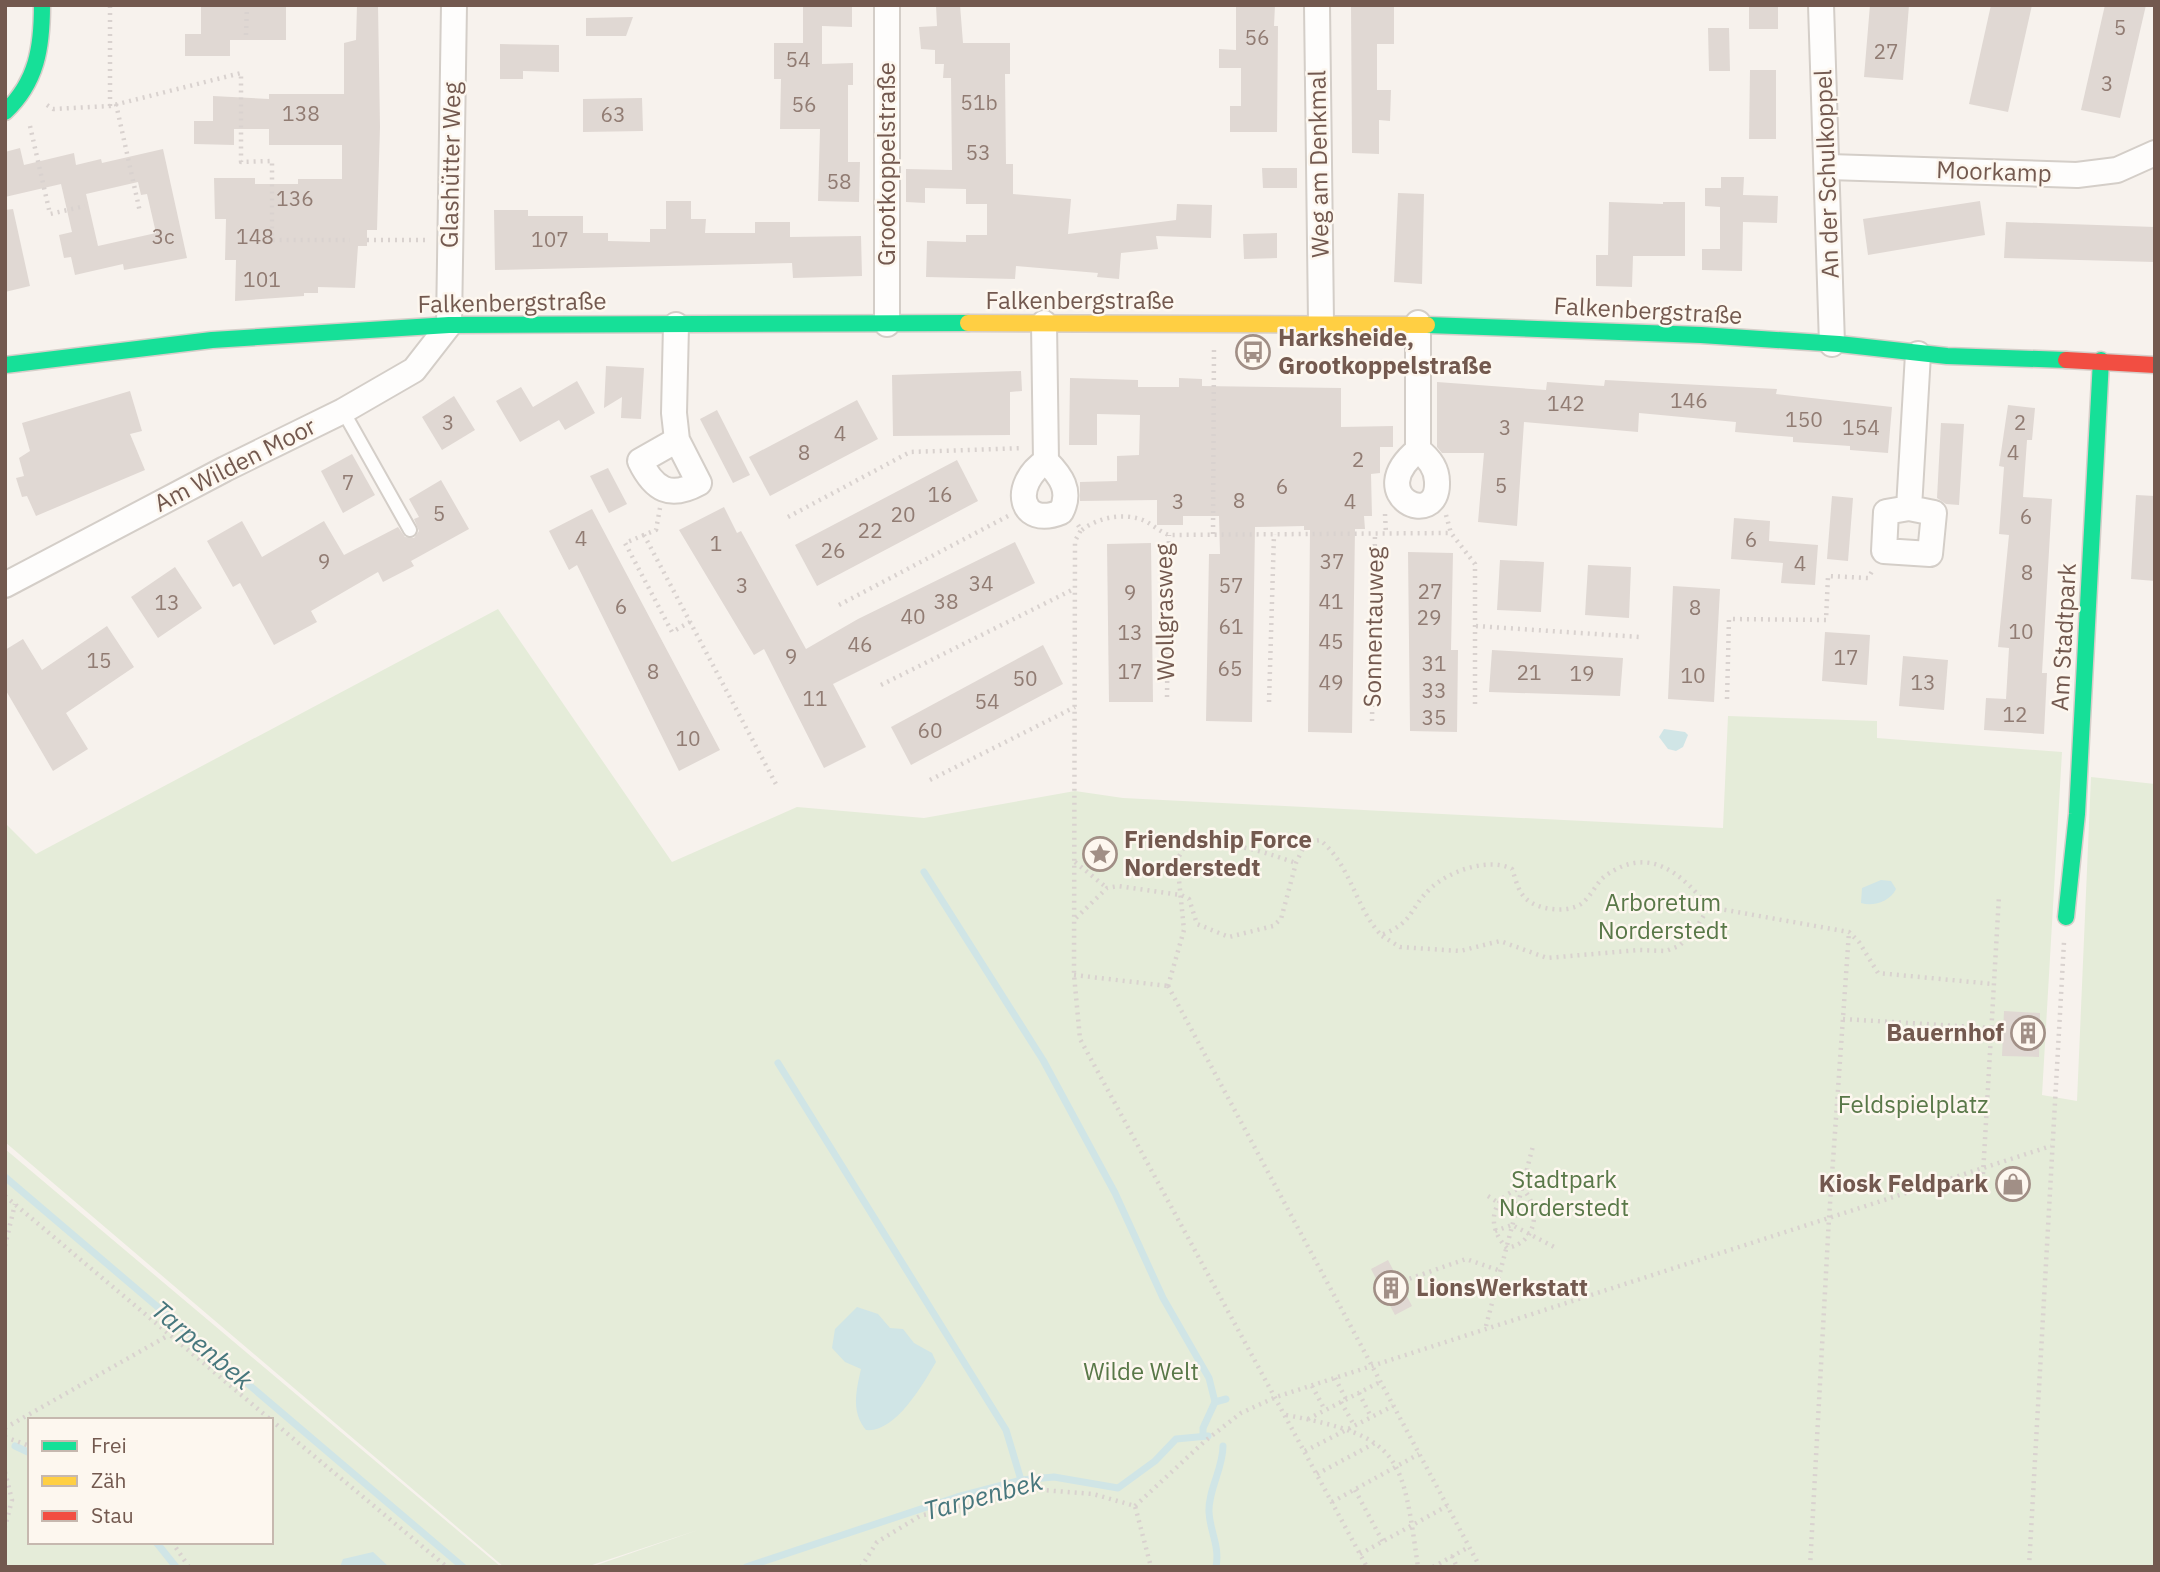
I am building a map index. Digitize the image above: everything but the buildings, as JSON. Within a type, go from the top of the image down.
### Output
[{"type":"street","points":[[5,112],[23,93],[40,55],[42,5]]},
{"type":"street","name":"Glashütter Weg","points":[[449,326],[454,5]]},
{"type":"street","name":"Grootkoppelstraße","points":[[887,5],[887,324]]},
{"type":"street","name":"Weg am Denkmal","points":[[1317,5],[1321,322]]},
{"type":"street","name":"An der Schulkoppel","points":[[1822,5],[1829,167],[1832,344]]},
{"type":"street","name":"Moorkamp","points":[[1829,167],[2077,175],[2117,170],[2155,153]]},
{"type":"street","name":"Falkenbergstraße","points":[[5,365],[212,340],[449,326],[1321,322],[1418,323],[1832,344],[1919,354],[2101,360],[2155,365]]},
{"type":"street","points":[[1045,323],[1046,454],[1062,480],[1066,503],[1061,512],[1052,516],[1040,516],[1026,504],[1023,487],[1046,454]]},
{"type":"street","points":[[1418,323],[1418,450]]},
{"type":"street","points":[[676,325],[674,413],[677,440],[699,483],[685,491],[664,490],[648,478],[640,461],[677,440]]},
{"type":"street","name":"Am Wilden Moor","points":[[5,585],[225,469],[343,411],[414,370],[449,326]]},
{"type":"street","points":[[1909,508],[1919,354]]},
{"type":"street","name":"Am Stadtpark","points":[[2066,917],[2078,800],[2101,360]]},
{"type":"street","points":[[1909,508],[1934,513],[1930,554],[1884,551],[1886,512],[1909,508]]},
{"type":"lane","points":[[343,411],[410,530]]},
{"type":"path","points":[[110,5],[113,105],[140,212]]},
{"type":"path","points":[[246,35],[247,5]]},
{"type":"path","points":[[23,93],[53,109],[113,105],[241,73],[241,162],[272,162],[272,240],[350,240]]},
{"type":"path","points":[[23,93],[50,214],[85,206]]},
{"type":"path","points":[[368,240],[450,240]]},
{"type":"path","points":[[1213,534],[1214,323]]},
{"type":"path","points":[[788,517],[910,452],[1046,454]]},
{"type":"path","points":[[664,490],[656,530],[625,544],[672,632],[691,622]]},
{"type":"path","points":[[1066,503],[1082,530],[1075,541],[1074,975],[1080,1039],[1367,1567]]},
{"type":"path","points":[[839,606],[1026,504]]},
{"type":"path","name":"Wollgrasweg","points":[[1082,530],[1107,517],[1140,519],[1156,531],[1168,535],[1167,697]]},
{"type":"path","name":"Sonnentauweg","points":[[1372,721],[1375,533]]},
{"type":"path","name":"Sonnentauweg","points":[[1168,535],[1451,533],[1475,564],[1475,708]]},
{"type":"path","points":[[1269,702],[1274,534]]},
{"type":"path","points":[[644,535],[778,788]]},
{"type":"path","points":[[1727,699],[1729,619],[1826,620],[1828,576],[1868,578],[1884,551]]},
{"type":"path","points":[[881,685],[1075,588]]},
{"type":"path","points":[[1476,626],[1640,638]]},
{"type":"path","points":[[930,780],[1075,706]]},
{"type":"path","points":[[1075,919],[1107,888],[1118,886],[1181,895],[1189,899],[1197,924],[1229,937],[1273,926],[1280,919],[1296,863],[1306,842],[1320,840],[1335,853],[1368,921],[1381,935],[1400,947],[1460,951],[1500,942],[1547,958],[1639,950],[1666,951],[1679,946],[1693,933],[1709,907]]},
{"type":"path","points":[[1296,863],[1239,844],[1201,845],[1183,849],[1177,860],[1184,930],[1168,986],[1480,1567]]},
{"type":"path","points":[[1075,862],[1107,888]]},
{"type":"path","points":[[1381,935],[1410,919],[1430,888],[1446,878],[1483,865],[1497,864],[1512,869],[1523,897],[1534,905],[1566,910],[1585,901],[1604,877],[1615,871],[1642,862],[1656,863],[1672,869],[1709,907],[1849,932],[1859,942],[1878,973],[1993,984]]},
{"type":"path","points":[[1983,1174],[1999,896]]},
{"type":"path","points":[[2029,1567],[2066,917]]},
{"type":"path","points":[[1810,1567],[1829,1218],[1849,932]]},
{"type":"path","points":[[1074,975],[1168,986]]},
{"type":"path","points":[[1843,1019],[1991,1028]]},
{"type":"path","points":[[1486,1327],[1533,1146]]},
{"type":"path","points":[[1135,1506],[1241,1413],[1276,1397],[2051,1146]]},
{"type":"path","points":[[1507,1248],[1495,1231],[1494,1211],[1505,1194],[1522,1188]]},
{"type":"path","points":[[1507,1248],[1515,1247],[1528,1234],[1535,1219],[1534,1209],[1522,1188]]},
{"type":"path","points":[[5,1196],[269,1418]]},
{"type":"path","points":[[1488,1196],[1516,1214],[1534,1209]]},
{"type":"path","points":[[5,1246],[15,1205]]},
{"type":"path","points":[[1495,1231],[1512,1225],[1558,1249]]},
{"type":"path","points":[[1403,1281],[1466,1259],[1501,1271]]},
{"type":"path","points":[[5,1428],[169,1335]]},
{"type":"path","points":[[1335,1378],[1354,1426]]},
{"type":"path","points":[[1307,1419],[1380,1381]]},
{"type":"path","points":[[1312,1386],[1325,1410]]},
{"type":"path","points":[[1359,1392],[1371,1417]]},
{"type":"path","points":[[1305,1451],[1393,1406]]},
{"type":"path","points":[[1286,1415],[1347,1429],[1386,1451],[1404,1479],[1418,1567]]},
{"type":"path","points":[[273,1422],[447,1567]]},
{"type":"path","points":[[5,1437],[28,1445]]},
{"type":"path","points":[[1317,1474],[1376,1443]]},
{"type":"path","points":[[1332,1502],[1419,1454]]},
{"type":"path","points":[[5,1472],[12,1500],[5,1527]]},
{"type":"path","points":[[861,1567],[877,1542],[920,1516],[1030,1489],[1093,1494],[1135,1506]]},
{"type":"path","points":[[1355,1490],[1383,1542]]},
{"type":"path","points":[[1135,1506],[1151,1567]]},
{"type":"path","points":[[1360,1554],[1447,1506]]},
{"type":"path","points":[[173,1544],[189,1567]]},
{"type":"path","points":[[1433,1567],[1469,1547]]},
{"type":"path","points":[[1452,1556],[1457,1567]]},
{"type":"green space","points":[[498,609],[672,862],[797,807],[924,818],[1075,791],[1123,798],[1723,828],[1728,716],[1877,721],[1877,738],[2062,752],[2042,1095],[2077,1101],[2091,777],[2155,784],[2155,1567],[591,1567],[698,1530],[586,1567],[504,1567],[5,1142],[5,823],[36,854]]},
{"type":"green space","points":[[5,1149],[501,1567],[5,1567]]},
{"type":"shaded area","points":[[1664,729],[1685,732],[1688,735],[1683,747],[1676,751],[1668,749],[1659,737]]},
{"type":"shaded area","points":[[1881,880],[1891,881],[1896,889],[1893,893],[1886,900],[1861,903],[1862,888]]},
{"type":"shaded area","points":[[857,1307],[878,1314],[890,1328],[903,1329],[914,1343],[932,1353],[936,1362],[907,1406],[887,1424],[877,1429],[866,1430],[858,1416],[856,1393],[861,1369],[845,1362],[832,1348],[835,1329]]},
{"type":"shaded area","points":[[373,1552],[389,1567],[340,1567],[343,1559]]},
{"type":"waterway","points":[[924,872],[1043,1060],[1115,1193],[1163,1298],[1209,1378],[1215,1402],[1226,1399]]},
{"type":"waterway","points":[[778,1063],[1006,1430],[1021,1480]]},
{"type":"waterway","name":"Tarpenbek","points":[[5,1177],[463,1567]]},
{"type":"waterway","points":[[1203,1436],[1203,1428],[1215,1402]]},
{"type":"waterway","name":"Tarpenbek","points":[[746,1567],[957,1497],[1021,1480],[1054,1477],[1118,1488],[1155,1461],[1176,1439],[1208,1436]]},
{"type":"waterway","points":[[15,1446],[28,1452]]},
{"type":"waterway","name":"Tarpenbek","points":[[1216,1567],[1217,1552],[1209,1504],[1223,1446]]},
{"type":"waterway","points":[[158,1544],[176,1567]]},
{"type":"traffic: fast","points":[[5,112],[24,89],[36,63],[42,5]]},
{"type":"traffic: fast","points":[[5,365],[212,340],[449,325],[968,323]]},
{"type":"traffic: fast","points":[[1427,325],[1701,335],[1839,344],[1947,356],[2066,360]]},
{"type":"traffic: fast","points":[[2066,917],[2077,814],[2101,360]]},
{"type":"traffic: slow","points":[[968,323],[1427,325]]},
{"type":"traffic: jam","points":[[2066,360],[2155,365]]},
{"type":"place","name":"Harksheide, Grootkoppelstraße","points":[[1253,352]]},
{"type":"place","name":"Friendship Force Norderstedt","points":[[1100,854]]},
{"type":"place","name":"Bauernhof","points":[[2028,1033]]},
{"type":"place","name":"Kiosk Feldpark","points":[[2013,1184]]},
{"type":"place","name":"LionsWerkstatt","points":[[1391,1288]]},
{"type":"park label","name":"Arboretum Norderstedt","points":[[1663,917]]},
{"type":"park label","name":"Feldspielplatz","points":[[1913,1105]]},
{"type":"park label","name":"Stadtpark Norderstedt","points":[[1564,1194]]},
{"type":"park label","name":"Wilde Welt","points":[[1141,1372]]}]
